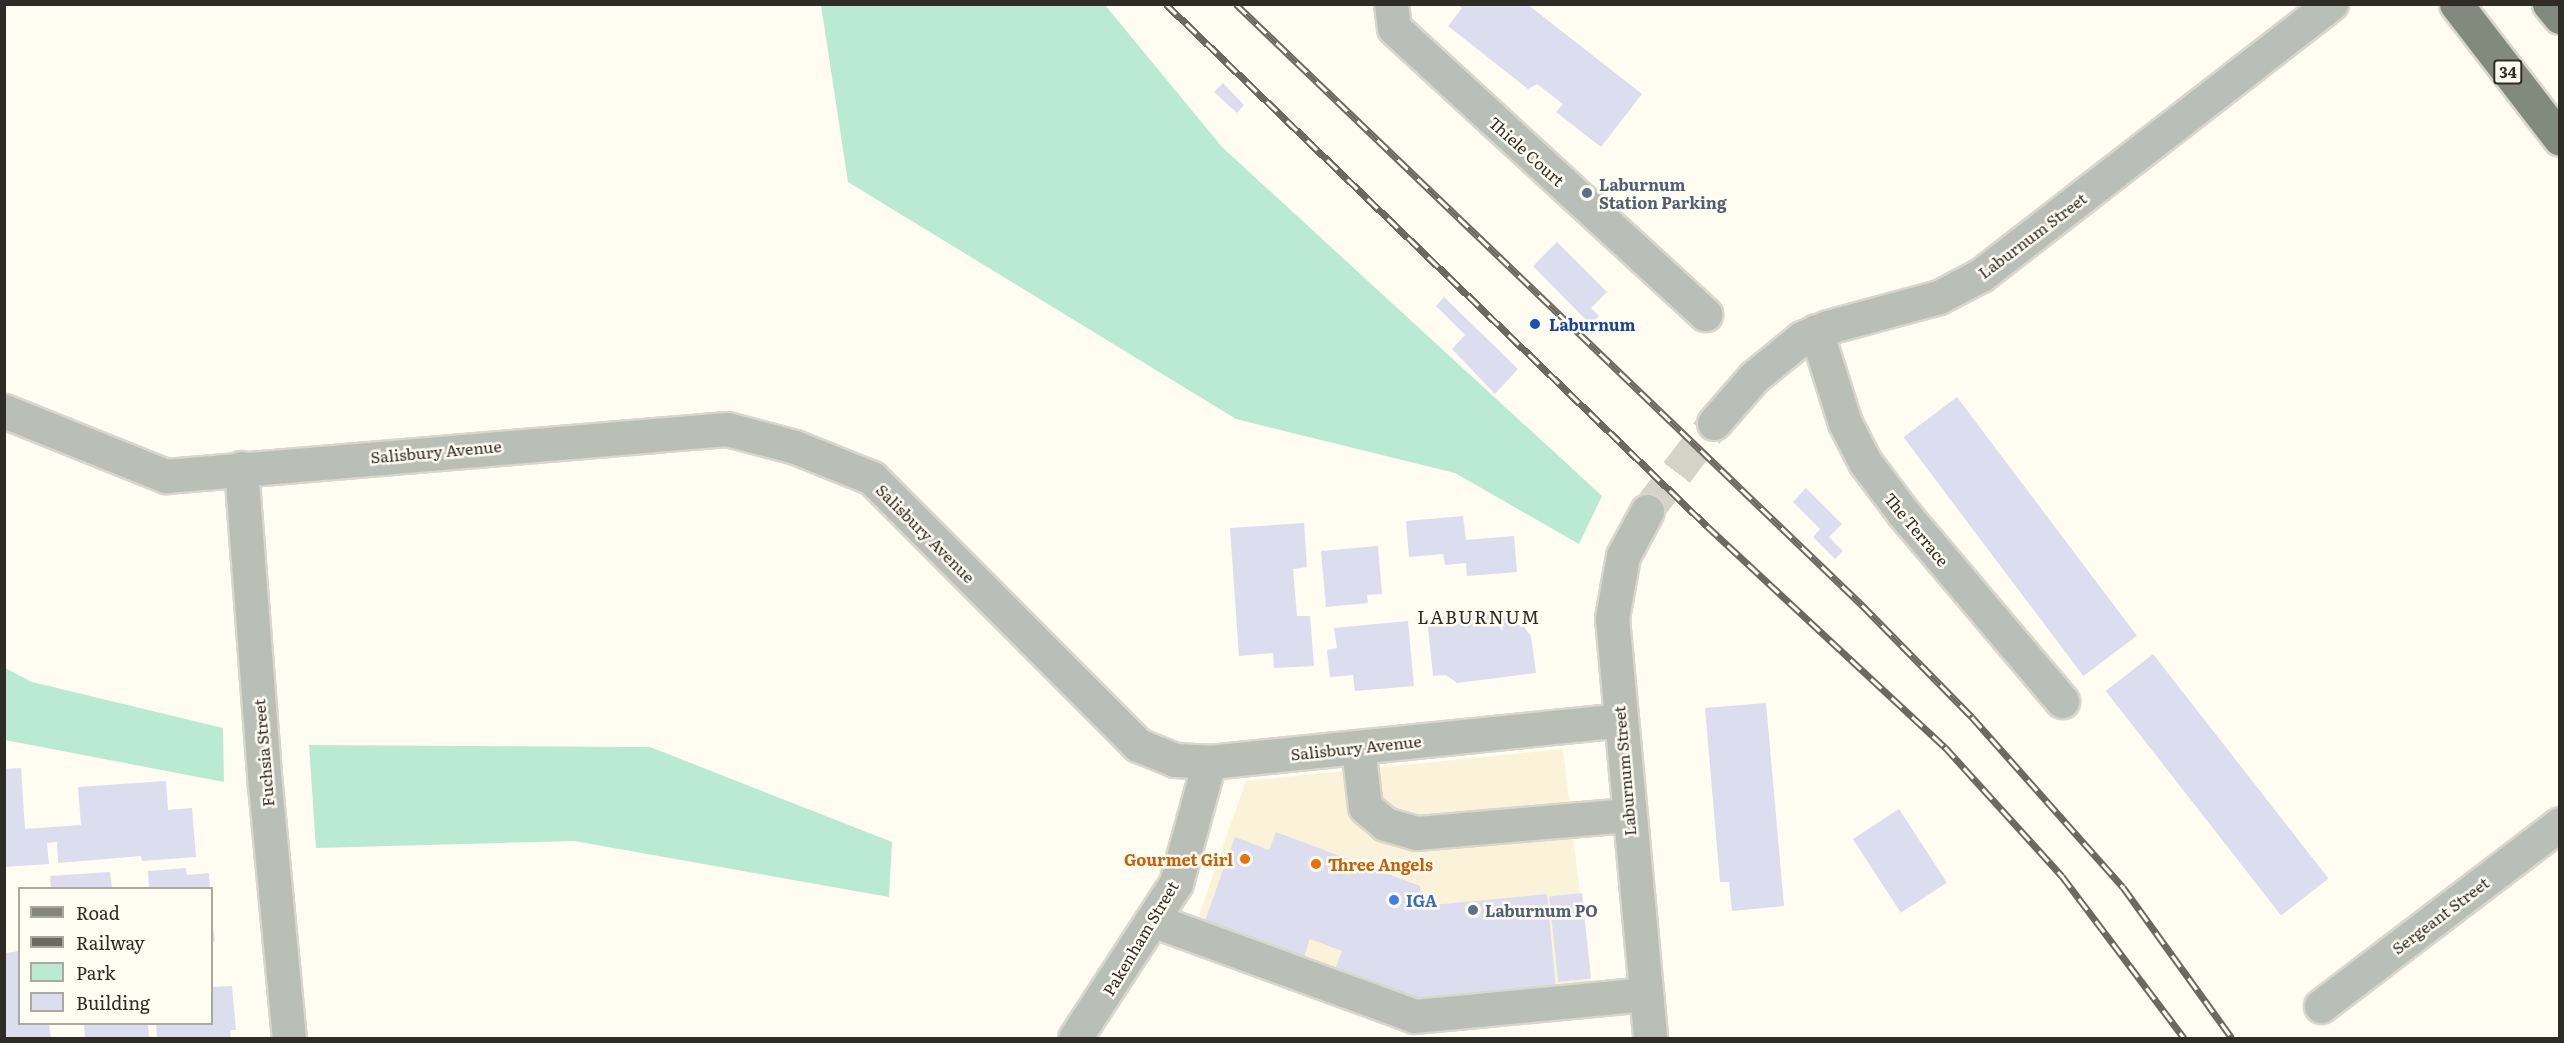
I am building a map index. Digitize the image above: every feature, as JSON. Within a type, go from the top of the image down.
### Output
[{"type":"main road","name":"34","points":[[2456,4],[2559,140]]},
{"type":"main road","points":[[2549,4],[2559,17]]},
{"type":"street","name":"Laburnum Street","points":[[1714,423],[1777,356],[1816,331],[1938,297],[1981,275],[2331,4]]},
{"type":"street","name":"Thiele Court","points":[[1391,14],[1706,314]]},
{"type":"street","name":"The Terrace","points":[[1816,331],[1845,423],[1865,462],[1904,514],[2062,701]]},
{"type":"street","name":"Salisbury Avenue","points":[[4,411],[166,476],[727,429],[795,447],[872,478],[1138,745],[1175,760],[1209,762],[1620,720]]},
{"type":"street","name":"Fuchsia Street","points":[[242,468],[265,784],[289,1038]]},
{"type":"street","name":"Laburnum Street","points":[[1647,511],[1623,556],[1614,597],[1613,646],[1650,1038]]},
{"type":"street","points":[[1358,747],[1365,807],[1385,824],[1417,833],[1628,815]]},
{"type":"street","name":"Pakenham Street","points":[[1075,1038],[1155,921],[1176,883],[1209,762]]},
{"type":"street","name":"Sergeant Street","points":[[2321,1006],[2559,824]]},
{"type":"street","points":[[1155,921],[1414,1016],[1646,994]]},
{"type":"shaded area","points":[[1563,749],[1593,1006],[1414,1024],[1189,944],[1246,781]]},
{"type":"green space","points":[[821,5],[1105,5],[1222,147],[1602,496],[1579,544],[1455,473],[1236,419],[848,182]]},
{"type":"green space","points":[[5,668],[32,682],[223,728],[224,782],[5,740]]},
{"type":"green space","points":[[309,745],[650,747],[892,842],[889,897],[574,841],[316,848]]},
{"type":"building","points":[[1457,4],[1527,4],[1642,94],[1601,147],[1556,112],[1563,104],[1537,84],[1528,89],[1448,26],[1462,8]]},
{"type":"building","points":[[1223,83],[1244,105],[1237,113],[1214,92]]},
{"type":"building","points":[[1557,242],[1607,292],[1591,308],[1599,316],[1590,324],[1533,266]]},
{"type":"building","points":[[1444,297],[1518,369],[1495,394],[1452,349],[1465,335],[1436,306]]},
{"type":"building","points":[[1957,397],[2137,636],[2083,676],[1903,437]]},
{"type":"building","points":[[1806,488],[1842,524],[1829,537],[1843,551],[1835,559],[1813,537],[1820,529],[1793,502]]},
{"type":"building","points":[[1463,516],[1466,540],[1514,536],[1517,572],[1467,576],[1466,563],[1445,565],[1443,554],[1409,557],[1406,521]]},
{"type":"building","points":[[1304,523],[1307,567],[1293,569],[1297,616],[1310,616],[1314,666],[1274,668],[1273,653],[1239,656],[1230,528]]},
{"type":"building","points":[[1378,546],[1382,594],[1367,595],[1368,603],[1326,607],[1321,551]]},
{"type":"building","points":[[1504,611],[1505,620],[1524,627],[1531,636],[1536,673],[1457,683],[1446,675],[1433,676],[1427,618]]},
{"type":"building","points":[[1408,621],[1414,686],[1355,691],[1353,675],[1330,677],[1327,650],[1337,648],[1334,628]]},
{"type":"building","points":[[2153,654],[2328,879],[2281,916],[2106,691]]},
{"type":"building","points":[[1766,703],[1784,906],[1732,911],[1729,882],[1720,882],[1705,708]]},
{"type":"building","points":[[21,768],[25,829],[81,825],[78,787],[166,781],[168,810],[192,808],[196,857],[142,861],[141,856],[58,863],[57,842],[47,843],[49,864],[4,867],[4,769]]},
{"type":"building","points":[[1899,809],[1947,883],[1901,913],[1853,839]]},
{"type":"building","points":[[1276,832],[1420,886],[1423,906],[1547,894],[1556,990],[1410,1003],[1333,974],[1342,951],[1310,939],[1302,963],[1203,926],[1235,837],[1269,850]]},
{"type":"building","points":[[186,868],[187,875],[209,873],[210,887],[149,887],[148,871]]},
{"type":"building","points":[[110,872],[112,887],[51,887],[50,876]]},
{"type":"building","points":[[1582,893],[1591,979],[1558,982],[1549,896]]},
{"type":"building","points":[[18,951],[18,1025],[49,1025],[51,1038],[5,1038],[5,953]]},
{"type":"building","points":[[232,986],[236,1030],[230,1030],[231,1038],[157,1038],[156,1025],[213,1025],[213,987]]},
{"type":"building","points":[[84,1025],[148,1025],[149,1036],[154,1038],[85,1038]]},
{"type":"tunnel","points":[[1647,511],[1714,423]]},
{"type":"railway","points":[[1166,4],[1707,526],[1945,747],[2062,876],[2184,1038]]},
{"type":"railway","points":[[1236,4],[1862,605],[1972,717],[2123,887],[2232,1038]]},
{"type":"place","name":"Laburnum Station Parking","points":[[1587,193]]},
{"type":"place","name":"Laburnum","points":[[1535,324]]},
{"type":"place","name":"Gourmet Girl","points":[[1245,859]]},
{"type":"place","name":"Three Angels","points":[[1316,864]]},
{"type":"place","name":"IGA","points":[[1394,900]]},
{"type":"place","name":"Laburnum PO","points":[[1473,910]]},
{"type":"district","name":"LABURNUM","points":[[1479,617]]}]
